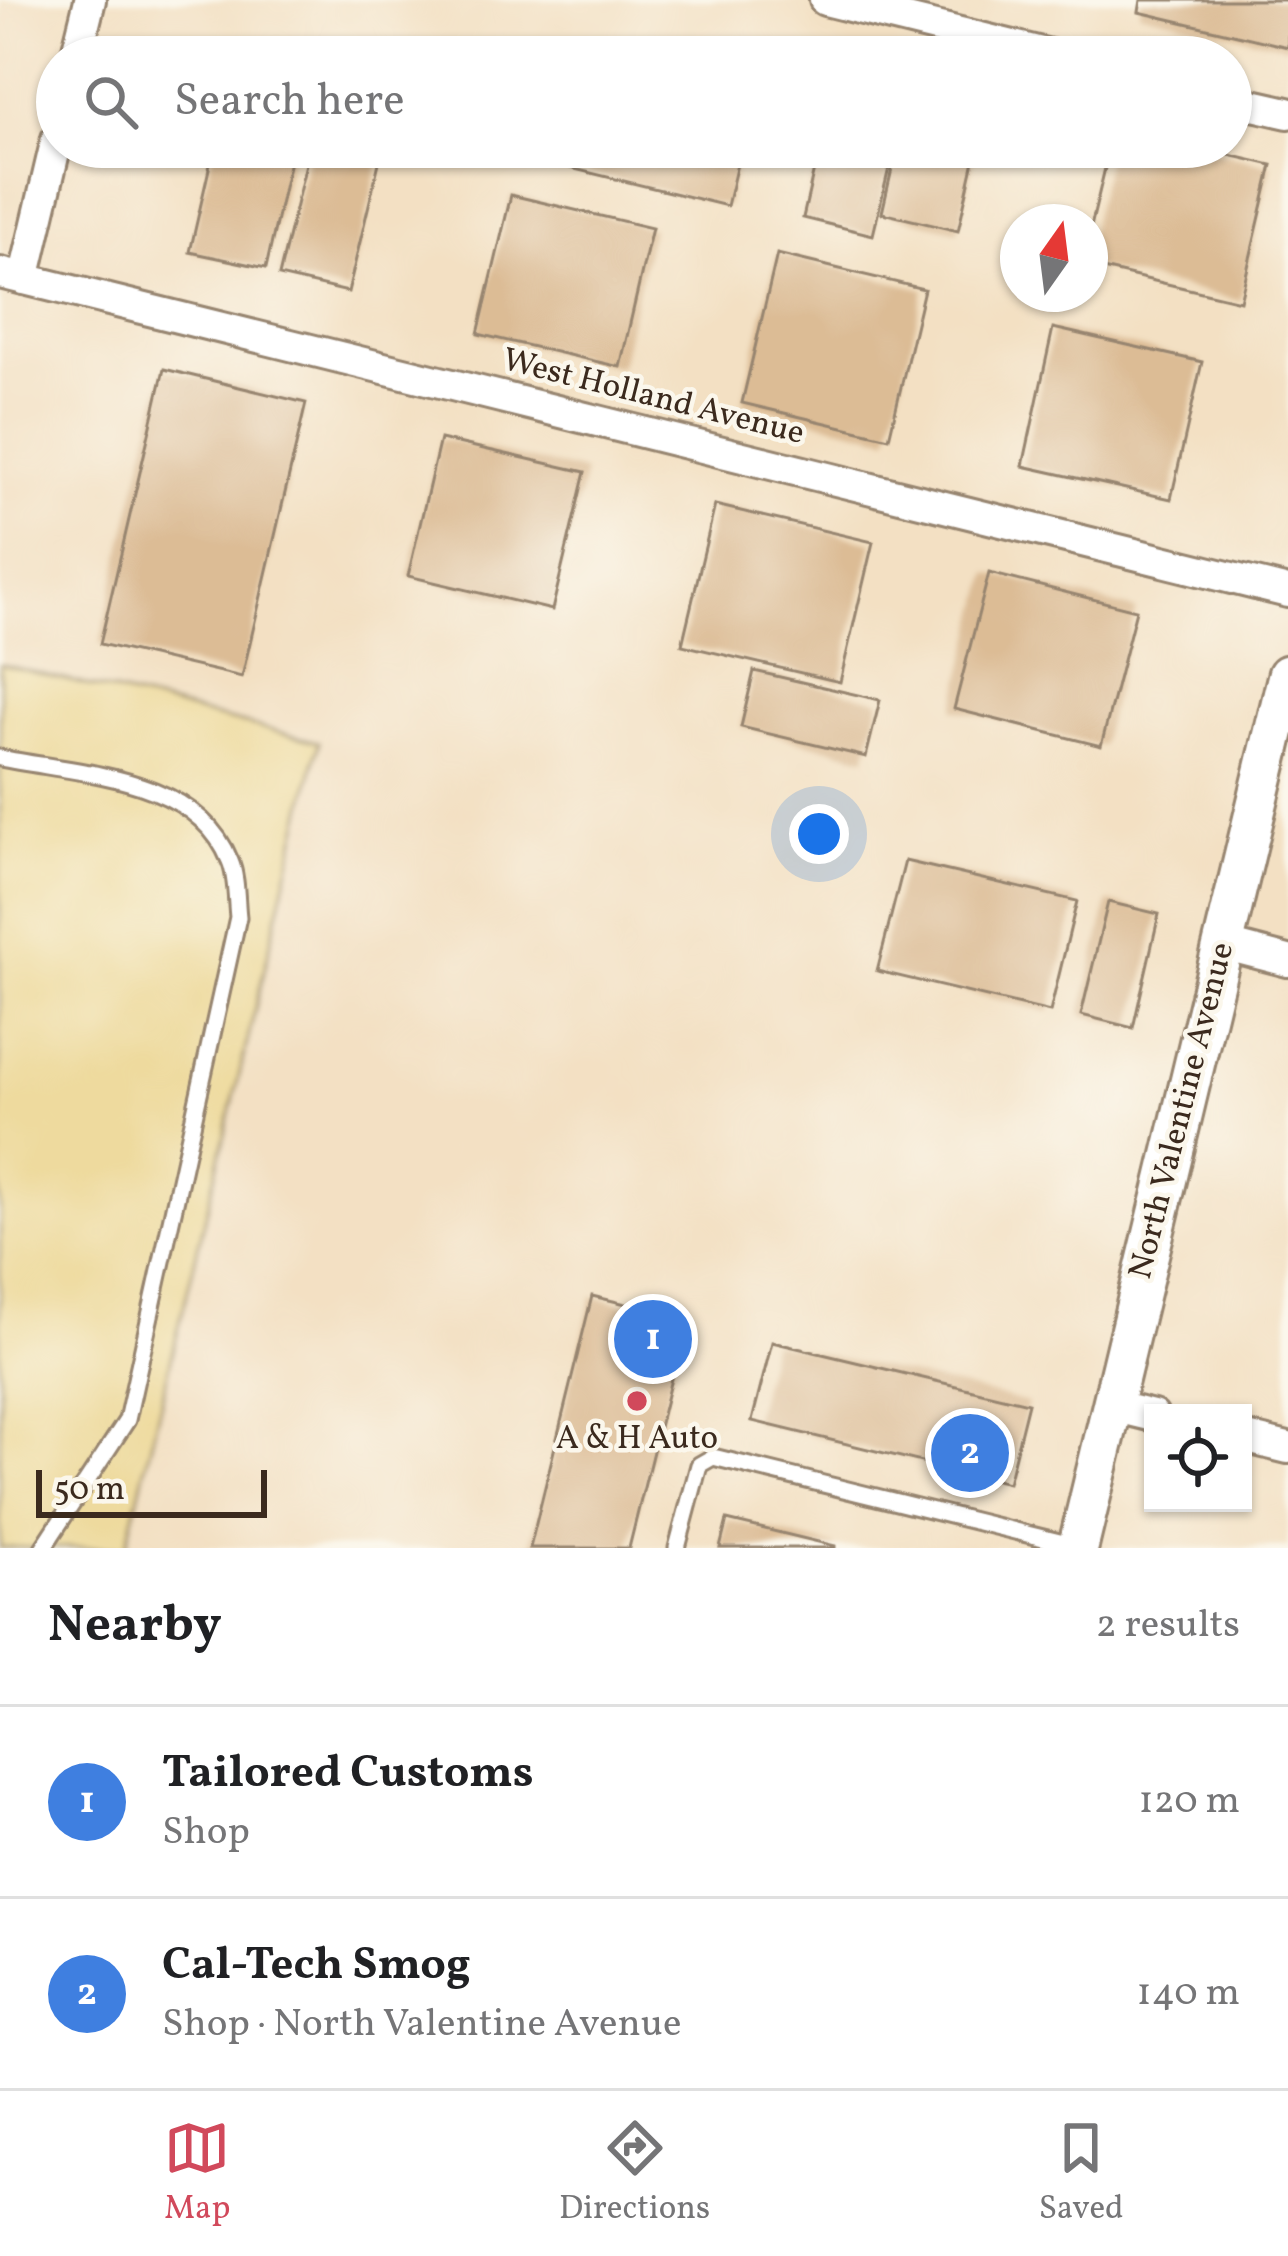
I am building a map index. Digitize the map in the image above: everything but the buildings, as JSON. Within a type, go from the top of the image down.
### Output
[{"type":"street","points":[[81,36],[90,0]]},
{"type":"street","points":[[825,0],[972,36]]},
{"type":"street","points":[[1252,105],[1288,113]]},
{"type":"street","points":[[12,276],[47,168]]},
{"type":"street","name":"West Holland Avenue","points":[[12,276],[1288,592]]},
{"type":"street","name":"North Valentine Avenue","points":[[1078,1547],[1288,675]]},
{"type":"street","points":[[1223,944],[1288,961]]},
{"type":"street","points":[[1112,1406],[1144,1413]]},
{"type":"street","points":[[1252,1439],[1288,1448]]},
{"type":"lane","points":[[0,758],[146,787],[185,805],[232,863],[238,917],[127,1420],[43,1548]]},
{"type":"lane","points":[[677,1548],[698,1466],[713,1457],[1078,1547]]},
{"type":"sand","points":[[0,664],[319,742],[126,1548],[0,1548]]},
{"type":"place","name":"Tailored Customs","points":[[653,1339]]},
{"type":"place","name":"A & H Auto","points":[[637,1401]]},
{"type":"place","name":"Cal-Tech Smog","points":[[970,1453]]}]
